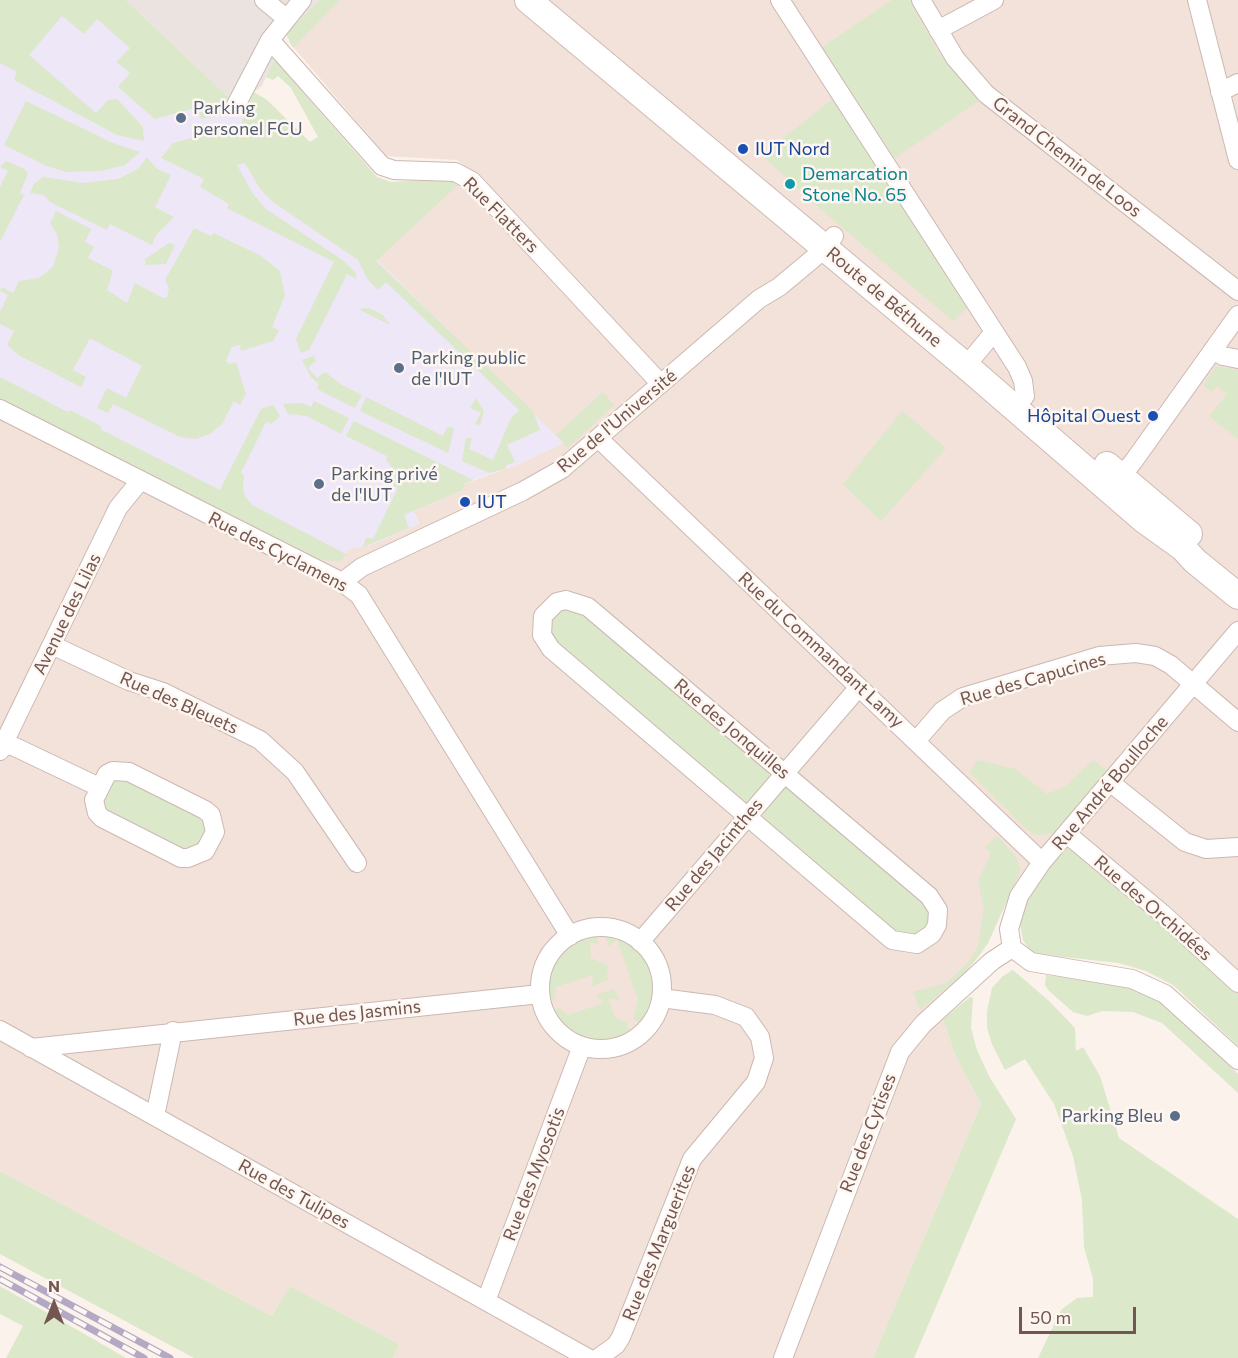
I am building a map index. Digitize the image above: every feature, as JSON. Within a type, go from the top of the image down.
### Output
[{"type":"main road","name":"Route de Béthune","points":[[528,0],[829,242],[1115,483],[1238,574]]},
{"type":"main road","name":"Route de Béthune","points":[[549,0],[829,242]]},
{"type":"main road","name":"Route de Béthune","points":[[1115,483],[1144,520],[1183,548],[1195,561],[1238,596]]},
{"type":"street","points":[[264,0],[286,18]]},
{"type":"street","points":[[237,105],[270,40],[302,0]]},
{"type":"street","points":[[780,0],[1021,375],[1019,402]]},
{"type":"street","name":"Grand Chemin de Loos","points":[[921,0],[968,75],[986,94],[1238,291]]},
{"type":"street","points":[[938,30],[994,0]]},
{"type":"street","points":[[1197,0],[1238,160]]},
{"type":"street","name":"Rue Flatters","points":[[270,40],[382,166],[394,170],[445,170],[463,175],[472,181],[661,384]]},
{"type":"street","points":[[1220,92],[1238,83]]},
{"type":"street","name":"Rue de l'Université","points":[[342,582],[362,567],[546,479],[599,439],[759,299],[779,287],[829,242]]},
{"type":"street","points":[[1115,483],[1238,315]]},
{"type":"street","points":[[971,360],[994,332]]},
{"type":"street","points":[[1213,350],[1223,356],[1238,359]]},
{"type":"street","name":"Rue des Cyclamens","points":[[0,410],[342,582],[364,600],[570,936]]},
{"type":"street","name":"Rue du Commandant Lamy","points":[[599,439],[1042,862]]},
{"type":"street","name":"Avenue des Lilas","points":[[1,746],[118,508],[140,481]]},
{"type":"street","name":"Rue des Jonquilles","points":[[566,600],[588,607],[935,903],[938,916],[932,934],[917,944],[892,939],[746,816],[551,650],[542,635],[541,624],[548,608],[557,602],[566,600]]},
{"type":"street","name":"Rue André Boulloche","points":[[1012,948],[1009,929],[1016,903],[1024,887],[1042,862],[1238,631]]},
{"type":"street","name":"Rue des Bleuets","points":[[52,645],[129,681],[163,692],[260,740],[295,772],[357,863]]},
{"type":"street","name":"Rue des Capucines","points":[[916,741],[942,711],[963,697],[1099,656],[1136,653],[1155,656],[1171,665],[1238,722]]},
{"type":"street","name":"Rue des Jacinthes","points":[[640,942],[859,687]]},
{"type":"street","points":[[1,746],[15,747],[99,787]]},
{"type":"street","points":[[113,771],[129,772],[205,810],[214,824],[212,842],[205,851],[197,856],[181,858],[102,818],[94,807],[99,787],[107,774],[113,771]]},
{"type":"street","points":[[1111,783],[1185,842],[1206,849],[1238,847]]},
{"type":"street","name":"Rue des Orchidées","points":[[1067,834],[1164,915],[1238,983]]},
{"type":"street","points":[[609,928],[631,935],[640,942],[658,967],[661,998],[653,1020],[637,1037],[616,1047],[604,1049],[582,1046],[558,1031],[549,1020],[540,994],[544,967],[550,954],[570,936],[583,930],[609,928]]},
{"type":"street","points":[[1012,948],[1031,962],[1132,979],[1166,994],[1238,1060]]},
{"type":"street","name":"Rue des Cytises","points":[[783,1358],[900,1052],[922,1024],[992,961],[1012,948]]},
{"type":"street","name":"Rue des Jasmins","points":[[31,1048],[173,1031],[540,994]]},
{"type":"street","name":"Rue des Marguerites","points":[[598,1358],[616,1346],[621,1337],[692,1159],[756,1082],[763,1065],[764,1047],[746,1017],[715,1005],[661,998]]},
{"type":"street","name":"Rue des Tulipes","points":[[0,1030],[588,1358]]},
{"type":"street","points":[[155,1116],[173,1031]]},
{"type":"street","name":"Rue des Myosotis","points":[[486,1302],[582,1046]]},
{"type":"shaded area","points":[[0,0],[126,0],[244,113],[240,125],[563,443],[519,464],[464,483],[463,490],[414,511],[419,524],[369,546],[350,548],[341,561],[0,400]]},
{"type":"shaded area","points":[[126,0],[319,0],[286,34],[262,86],[254,92],[244,113]]},
{"type":"shaded area","points":[[319,0],[1238,0],[1238,976],[1061,826],[1010,891],[988,943],[978,957],[963,975],[934,1001],[943,1019],[955,1055],[981,1104],[873,1358],[393,1358],[399,1344],[290,1286],[272,1316],[0,1171],[0,400],[318,560],[419,524],[414,511],[463,490],[464,484],[519,464],[563,443],[376,260],[459,183],[469,170],[457,160],[386,156],[289,42]]},
{"type":"green space","points":[[0,0],[126,0],[231,100],[223,115],[201,119],[198,107],[155,119],[118,87],[130,73],[116,62],[130,48],[97,19],[84,34],[62,16],[29,55],[96,113],[108,100],[117,99],[143,127],[144,141],[117,135],[14,80],[17,72],[0,63]]},
{"type":"green space","points":[[319,0],[340,0],[293,48],[286,34]]},
{"type":"green space","points":[[892,0],[909,0],[940,55],[979,101],[895,158],[821,48]]},
{"type":"green space","points":[[274,60],[282,63],[287,74],[377,177],[391,182],[445,179],[460,183],[376,261],[533,411],[540,430],[507,445],[515,462],[507,465],[505,469],[489,473],[462,461],[466,438],[472,438],[469,449],[493,460],[511,418],[519,410],[386,282],[378,290],[368,280],[358,260],[273,202],[260,189],[245,163],[237,165],[253,194],[266,209],[344,261],[355,272],[357,279],[347,274],[309,350],[301,353],[296,339],[334,262],[227,208],[229,204],[200,187],[204,179],[161,158],[173,143],[240,125],[254,92],[267,100],[310,142],[318,137],[291,88],[278,76],[273,80],[266,77]]},
{"type":"green space","points":[[835,97],[967,308],[953,321],[812,202],[762,155]]},
{"type":"green space","points":[[26,101],[113,143],[140,152],[125,165],[101,171],[66,172],[47,166],[4,145]]},
{"type":"green space","points":[[147,157],[156,168],[171,175],[155,207],[174,217],[156,235],[152,245],[110,224],[107,230],[50,202],[44,195],[30,193],[34,184],[43,177],[83,183],[118,179],[139,168]]},
{"type":"green space","points":[[6,161],[25,169],[28,174],[20,193],[24,195],[0,242],[0,187],[8,171],[0,167]]},
{"type":"green space","points":[[56,211],[91,229],[85,242],[94,247],[88,258],[113,271],[107,290],[127,303],[135,283],[163,298],[167,297],[169,288],[165,280],[194,228],[211,236],[214,233],[261,256],[280,271],[285,295],[272,327],[279,330],[273,341],[241,351],[240,345],[232,347],[226,360],[229,364],[236,362],[246,394],[240,405],[234,401],[222,424],[210,434],[196,439],[180,437],[113,404],[108,413],[97,408],[107,388],[126,398],[142,366],[90,338],[73,370],[86,377],[81,387],[20,356],[7,345],[14,331],[0,324],[0,312],[8,295],[0,291],[2,287],[13,293],[19,281],[39,278],[53,267],[59,247],[57,234],[50,223]]},
{"type":"green space","points":[[169,243],[175,245],[166,264],[146,265],[145,259]]},
{"type":"green space","points":[[369,308],[383,315],[390,325],[358,309]]},
{"type":"green space","points":[[314,356],[316,361],[308,368],[317,378],[325,372],[342,385],[362,395],[355,408],[317,389],[319,384],[311,377],[302,360]]},
{"type":"green space","points":[[1216,366],[1238,370],[1238,439],[1209,416],[1227,394],[1216,386],[1212,392],[1203,385]]},
{"type":"green space","points":[[0,377],[68,412],[70,410],[101,426],[100,429],[220,490],[261,409],[273,405],[280,416],[271,424],[266,422],[241,473],[244,475],[245,496],[252,505],[346,554],[341,561],[318,560],[0,400]]},
{"type":"green space","points":[[603,392],[614,405],[568,448],[556,435]]},
{"type":"green space","points":[[366,397],[443,436],[447,428],[452,427],[454,430],[448,453],[360,411]]},
{"type":"green space","points":[[476,398],[484,411],[480,425],[475,424],[481,413],[470,408]]},
{"type":"green space","points":[[314,401],[349,418],[341,434],[307,416],[288,414],[283,404],[303,403],[311,407]]},
{"type":"green space","points":[[902,411],[946,448],[881,521],[843,484]]},
{"type":"green space","points":[[354,421],[473,480],[464,484],[463,490],[404,515],[409,528],[363,547],[366,537],[373,539],[398,488],[394,486],[395,471],[386,460],[387,456],[346,436]]},
{"type":"green space","points":[[559,609],[580,609],[767,767],[770,779],[750,802],[740,802],[553,644],[548,622]]},
{"type":"green space","points":[[977,760],[1015,769],[1047,794],[1066,786],[1093,760],[1107,771],[1056,833],[1039,835],[1032,834],[970,773]]},
{"type":"green space","points":[[121,779],[131,779],[200,814],[206,823],[206,839],[188,852],[111,817],[104,807],[103,798],[111,783]]},
{"type":"green space","points":[[783,788],[792,788],[929,904],[932,913],[924,935],[903,938],[763,821],[763,812]]},
{"type":"green space","points":[[997,836],[1017,858],[1020,871],[1017,879],[988,943],[978,957],[963,975],[920,1010],[913,992],[947,983],[969,961],[978,946],[984,908],[978,881],[991,853],[985,847]]},
{"type":"green space","points":[[1069,846],[1238,989],[1238,1046],[1173,985],[1146,971],[1119,963],[1037,954],[1029,949],[1023,940],[1020,923],[1025,904],[1036,882]]},
{"type":"green space","points":[[605,934],[619,936],[638,947],[645,954],[655,974],[656,997],[642,1024],[633,1019],[638,1000],[617,939],[609,947]]},
{"type":"green space","points":[[586,936],[595,937],[598,941],[599,945],[590,942],[591,958],[607,965],[608,980],[592,986],[593,975],[556,987],[554,1000],[548,998],[548,983],[557,957],[574,941]]},
{"type":"green space","points":[[1013,970],[1049,1001],[1075,1028],[1076,1051],[1083,1047],[1100,1076],[1119,1138],[1238,1219],[1238,1358],[1038,1358],[1061,1310],[1077,1298],[1093,1297],[1093,1279],[1084,1247],[1082,1200],[1073,1156],[1054,1104],[1025,1059],[1005,1070],[987,1028],[987,1011],[992,988],[1003,976]]},
{"type":"green space","points":[[1046,975],[1129,987],[1152,996],[1172,1010],[1238,1074],[1238,1093],[1162,1023],[1133,1012],[1102,1011],[1087,1016],[1073,1012],[1049,991],[1045,985]]},
{"type":"green space","points":[[614,989],[619,1000],[608,998],[615,1018],[627,1022],[629,1032],[624,1038],[604,1043],[583,1040],[562,1028],[553,1018],[552,1010],[559,1008],[568,1015],[604,1003],[596,995]]},
{"type":"green space","points":[[970,997],[973,998],[971,1028],[977,1050],[990,1078],[1016,1119],[914,1358],[873,1358],[981,1104],[955,1055],[943,1019]]},
{"type":"green space","points":[[0,1171],[272,1316],[290,1286],[399,1344],[393,1358],[194,1358],[0,1254]]},
{"type":"green space","points":[[0,1286],[126,1358],[6,1358],[23,1326],[0,1314]]},
{"type":"railway","points":[[0,1267],[170,1358]]},
{"type":"railway","points":[[0,1279],[144,1358]]},
{"type":"place","name":"Parking personel FCU","points":[[181,118]]},
{"type":"place","name":"IUT Nord","points":[[743,149]]},
{"type":"place","name":"Demarcation Stone No. 65","points":[[790,184]]},
{"type":"place","name":"Parking public de l'IUT","points":[[399,368]]},
{"type":"place","name":"Hôpital Ouest","points":[[1153,416]]},
{"type":"place","name":"Parking privé de l'IUT","points":[[319,484]]},
{"type":"place","name":"IUT","points":[[465,502]]},
{"type":"place","name":"Parking Bleu","points":[[1175,1116]]}]
